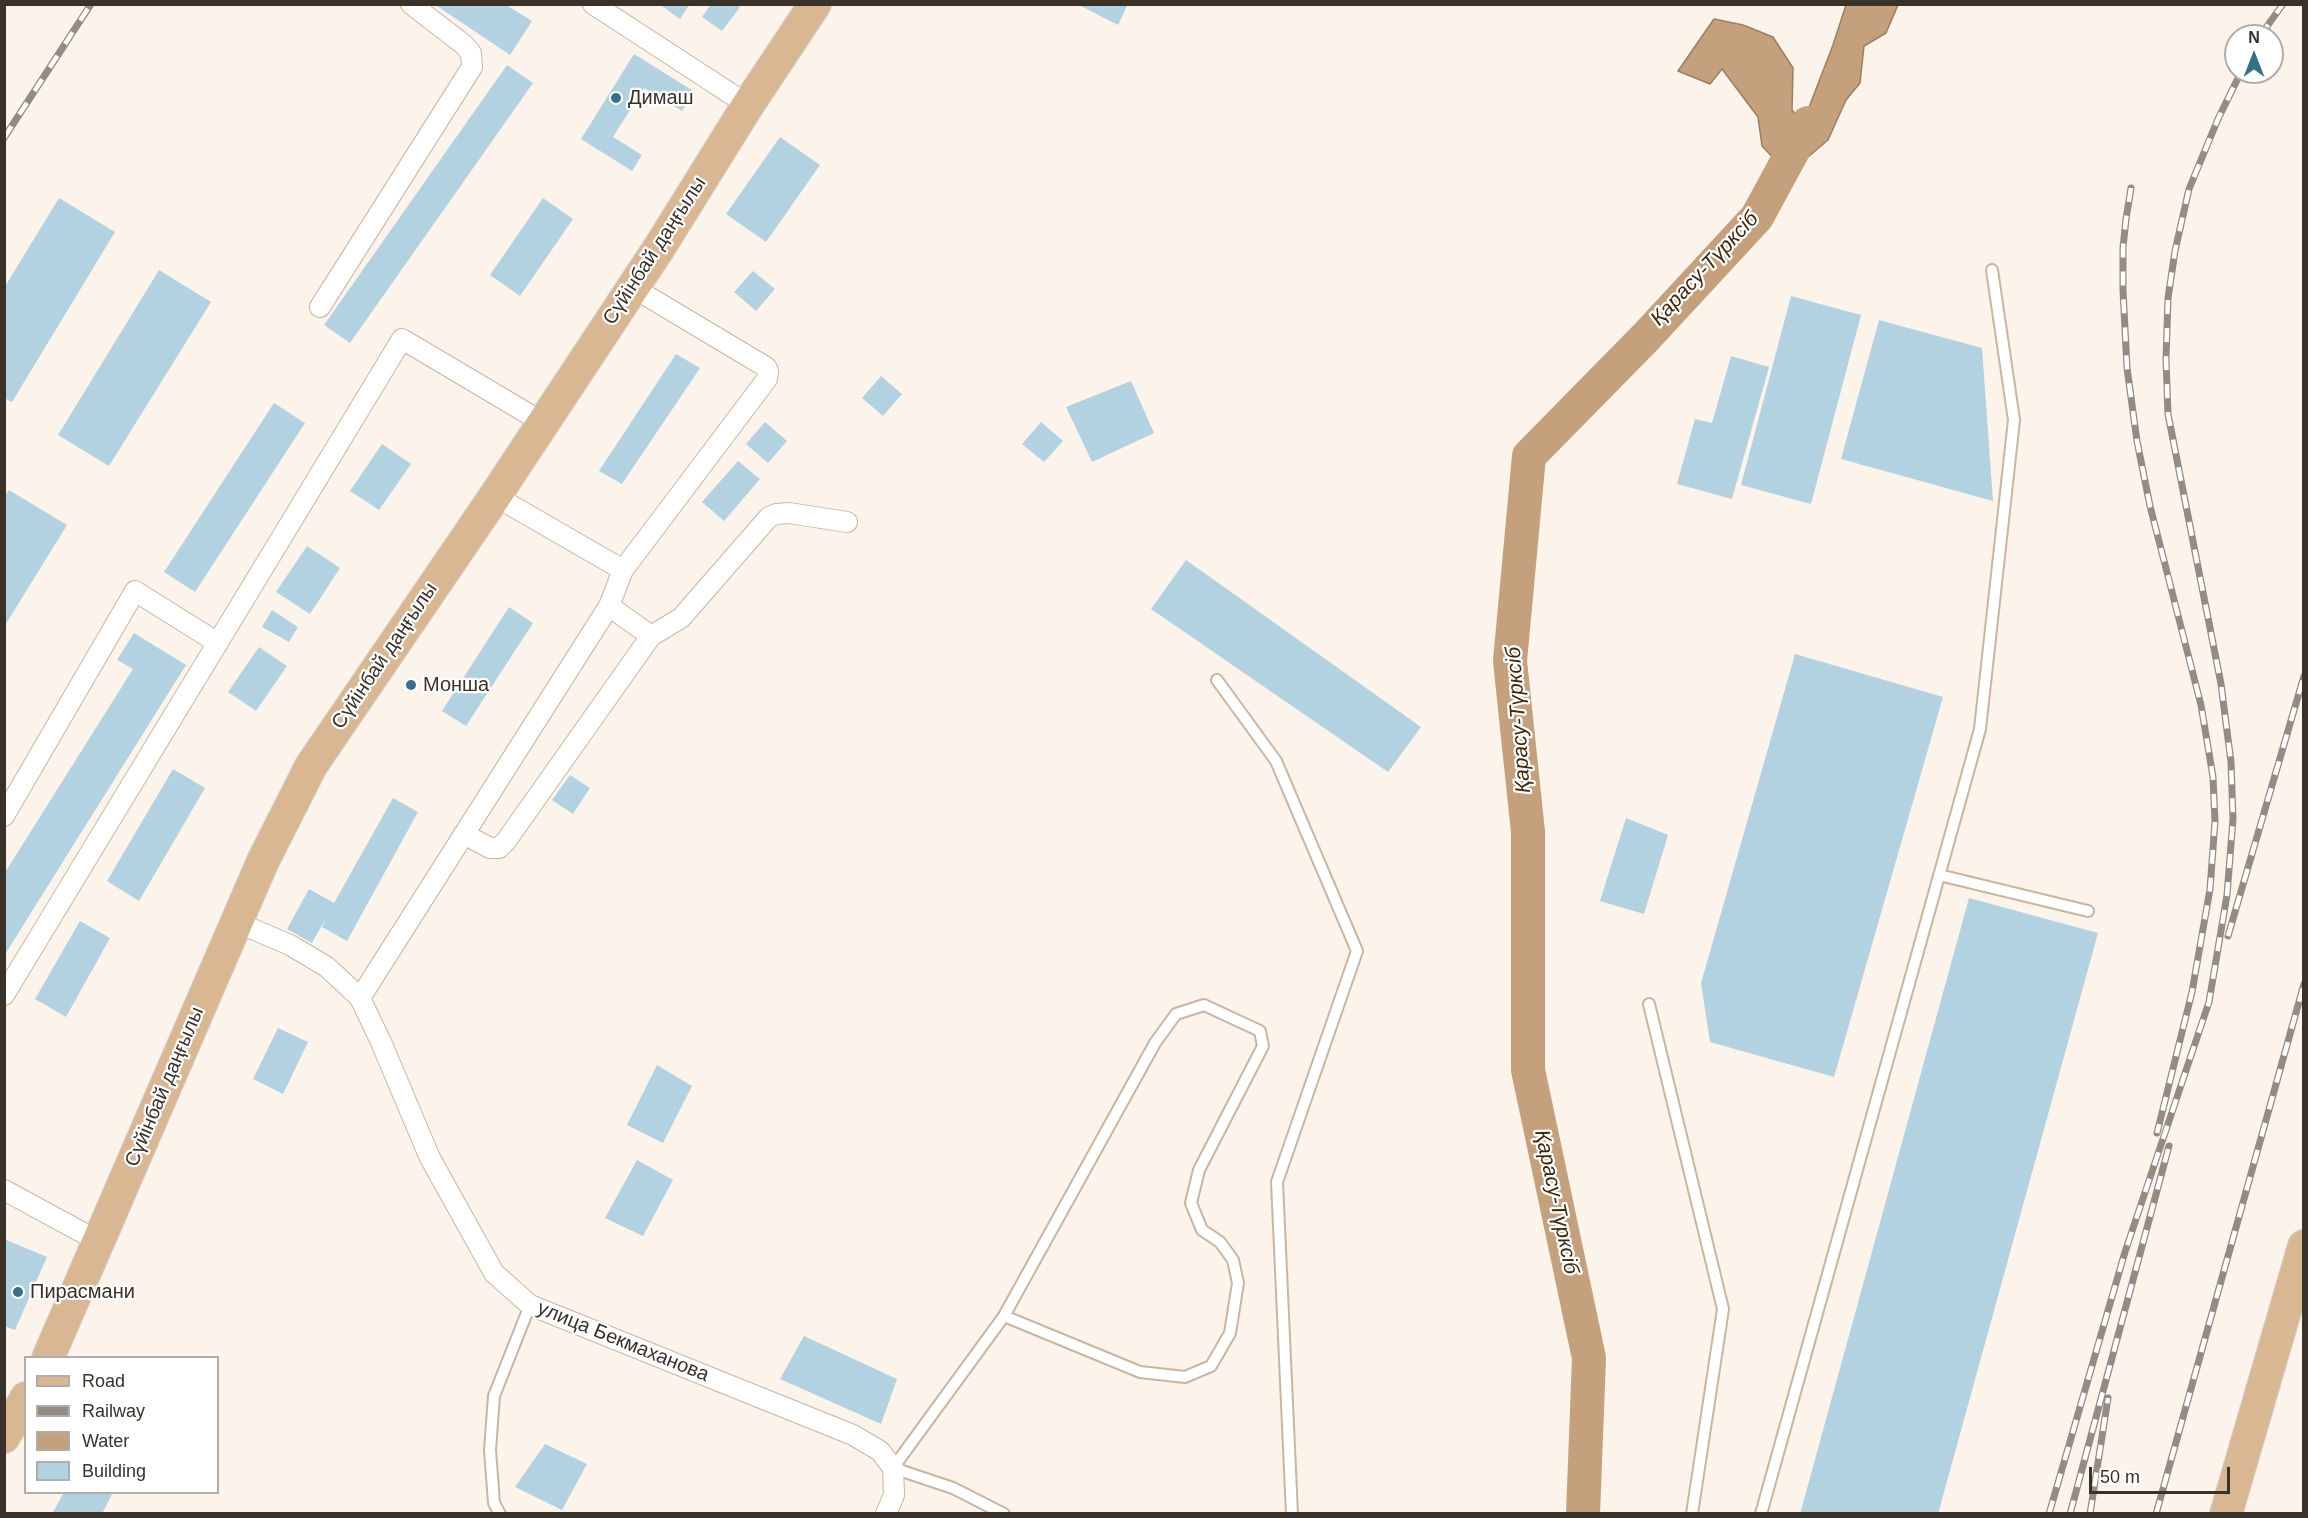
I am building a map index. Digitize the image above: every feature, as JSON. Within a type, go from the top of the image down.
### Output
[{"type":"main road","name":"Сүйінбай даңғылы","points":[[49,1356],[263,861],[311,766],[495,496],[815,4]]},
{"type":"main road","points":[[2226,1514],[2304,1246]]},
{"type":"main road","points":[[4,1437],[24,1402]]},
{"type":"street","points":[[320,307],[471,67],[471,53],[463,44],[411,4]]},
{"type":"street","points":[[593,4],[748,105]]},
{"type":"street","points":[[360,998],[609,606],[623,570],[767,379],[766,367],[632,287]]},
{"type":"street","points":[[4,995],[402,339],[542,422]]},
{"type":"street","points":[[495,496],[623,570]]},
{"type":"street","points":[[464,834],[490,848],[499,848],[506,841],[651,636],[681,618],[769,517],[789,513],[847,522]]},
{"type":"street","points":[[4,816],[135,591],[218,643]]},
{"type":"street","points":[[609,606],[651,636]]},
{"type":"street","name":"улица Бекмаханова","points":[[236,922],[290,945],[327,967],[360,998],[435,1167],[494,1273],[530,1305],[853,1435],[880,1451],[893,1468]]},
{"type":"street","points":[[4,1190],[98,1241]]},
{"type":"street","points":[[886,1514],[894,1495],[893,1468]]},
{"type":"lane","points":[[1761,1514],[1980,729],[2014,420],[1992,270]]},
{"type":"lane","points":[[1217,680],[1276,761],[1357,951],[1277,1182],[1292,1514]]},
{"type":"lane","points":[[1939,874],[2088,911]]},
{"type":"lane","points":[[1649,1004],[1723,1309],[1692,1514]]},
{"type":"lane","points":[[1004,1316],[1140,1372],[1185,1377],[1211,1366],[1230,1333],[1238,1283],[1233,1260],[1220,1242],[1202,1230],[1191,1203],[1199,1170],[1263,1046],[1260,1031],[1204,1005],[1176,1014],[1155,1043],[1004,1316],[893,1468],[953,1488],[1004,1514]]},
{"type":"lane","points":[[500,1514],[494,1503],[490,1450],[494,1396],[530,1305]]},
{"type":"water","points":[[1846,5],[1898,5],[1886,33],[1864,46],[1860,83],[1846,100],[1828,140],[1808,157],[1780,165],[1762,146],[1758,117],[1722,69],[1710,84],[1678,71],[1714,19],[1743,25],[1773,37],[1793,68],[1792,110],[1799,118],[1808,110]]},
{"type":"building","points":[[434,4],[505,4],[532,21],[510,55]]},
{"type":"building","points":[[659,4],[690,4],[680,19]]},
{"type":"building","points":[[711,4],[736,4],[740,7],[722,31],[702,17]]},
{"type":"building","points":[[1077,4],[1128,4],[1118,25]]},
{"type":"building","points":[[634,54],[695,92],[682,111],[644,88],[613,137],[642,155],[632,171],[581,139]]},
{"type":"building","points":[[507,65],[533,83],[350,343],[324,325]]},
{"type":"building","points":[[780,137],[820,165],[766,242],[726,214]]},
{"type":"building","points":[[59,198],[115,232],[12,402],[4,398],[4,288]]},
{"type":"building","points":[[543,198],[573,219],[520,296],[490,275]]},
{"type":"building","points":[[159,270],[211,302],[109,466],[58,435]]},
{"type":"building","points":[[753,271],[775,289],[756,311],[734,292]]},
{"type":"building","points":[[1791,296],[1861,315],[1811,504],[1741,485]]},
{"type":"building","points":[[1879,320],[1982,348],[1993,501],[1841,459]]},
{"type":"building","points":[[676,354],[700,368],[622,484],[599,471]]},
{"type":"building","points":[[1731,356],[1769,367],[1732,499],[1677,484],[1695,419],[1712,423]]},
{"type":"building","points":[[881,376],[902,394],[883,416],[862,398]]},
{"type":"building","points":[[1131,381],[1154,433],[1092,462],[1066,407]]},
{"type":"building","points":[[274,403],[305,423],[195,592],[164,572]]},
{"type":"building","points":[[765,422],[787,441],[768,463],[746,444]]},
{"type":"building","points":[[1041,422],[1063,441],[1044,462],[1022,444]]},
{"type":"building","points":[[382,444],[411,464],[379,510],[350,491]]},
{"type":"building","points":[[738,461],[760,479],[724,521],[702,502]]},
{"type":"building","points":[[9,490],[67,525],[4,627],[4,497]]},
{"type":"building","points":[[307,546],[340,568],[310,614],[276,592]]},
{"type":"building","points":[[1186,560],[1421,727],[1388,772],[1151,609]]},
{"type":"building","points":[[509,607],[533,623],[466,726],[442,711]]},
{"type":"building","points":[[272,610],[298,627],[289,642],[262,627]]},
{"type":"building","points":[[134,633],[186,665],[4,956],[4,874],[133,669],[117,660]]},
{"type":"building","points":[[259,647],[287,666],[256,711],[228,692]]},
{"type":"building","points":[[1795,654],[1943,697],[1834,1077],[1710,1042],[1701,983]]},
{"type":"building","points":[[173,769],[205,788],[139,901],[107,881]]},
{"type":"building","points":[[570,775],[590,788],[573,814],[552,800]]},
{"type":"building","points":[[393,798],[418,812],[347,941],[322,927],[326,918],[312,943],[287,929],[309,889],[334,903]]},
{"type":"building","points":[[1626,818],[1668,835],[1644,914],[1600,901]]},
{"type":"building","points":[[1969,898],[2098,933],[1938,1514],[1800,1514]]},
{"type":"building","points":[[80,921],[110,938],[66,1017],[35,999]]},
{"type":"building","points":[[278,1028],[308,1042],[283,1094],[253,1079]]},
{"type":"building","points":[[657,1065],[692,1086],[663,1143],[627,1125]]},
{"type":"building","points":[[637,1160],[673,1180],[643,1236],[605,1218]]},
{"type":"building","name":"Пирасмани","points":[[4,1239],[47,1257],[15,1330],[4,1326]]},
{"type":"building","points":[[804,1336],[897,1379],[881,1424],[780,1379]]},
{"type":"building","points":[[545,1444],[587,1464],[562,1510],[515,1487]]},
{"type":"building","points":[[63,1494],[112,1494],[102,1514],[52,1514]]},
{"type":"waterway","name":"Қарасу-Түрксіб","points":[[1583,1514],[1589,1358],[1528,1070],[1528,832],[1510,661],[1529,456],[1646,337],[1757,217],[1808,123]]},
{"type":"railway","points":[[4,138],[91,4]]},
{"type":"railway","points":[[2269,24],[2283,4]]},
{"type":"railway","points":[[2049,1514],[2125,1252],[2209,1002],[2227,895],[2233,819],[2231,762],[2221,684],[2168,414],[2166,359],[2168,298],[2175,251],[2189,189],[2235,84]]},
{"type":"railway","points":[[2131,188],[2123,248],[2127,368],[2137,441],[2150,506],[2201,705],[2213,777],[2215,821],[2210,889],[2192,992],[2157,1133]]},
{"type":"railway","points":[[2228,936],[2304,676]]},
{"type":"railway","points":[[2156,1514],[2304,984]]},
{"type":"railway","points":[[2070,1514],[2169,1146]]},
{"type":"railway","points":[[2090,1514],[2108,1398]]},
{"type":"place","name":"Димаш","points":[[616,98]]},
{"type":"place","name":"Монша","points":[[411,685]]},
{"type":"place","name":"Пирасмани","points":[[18,1292]]}]
